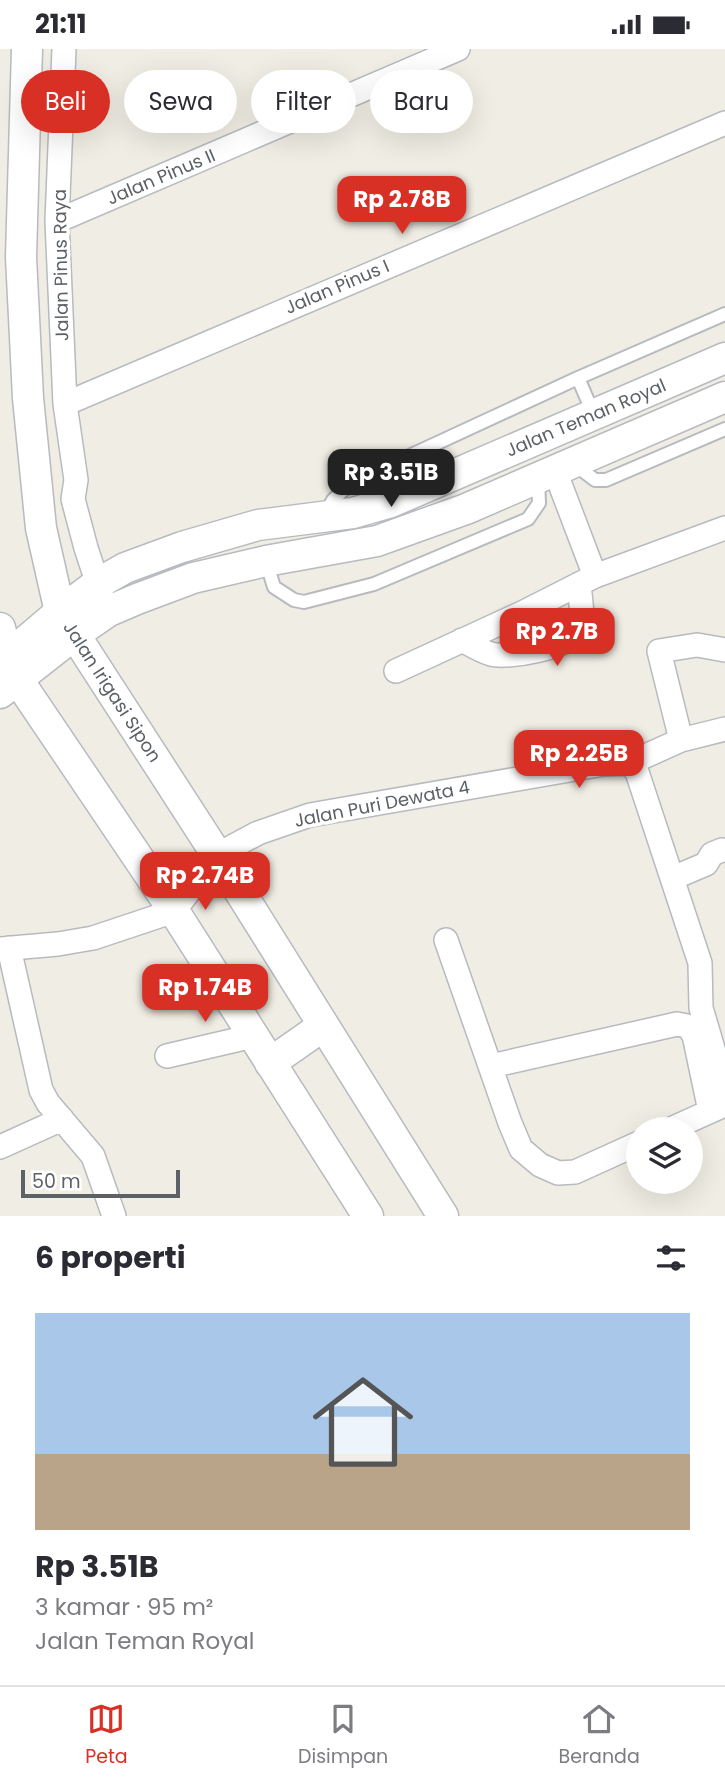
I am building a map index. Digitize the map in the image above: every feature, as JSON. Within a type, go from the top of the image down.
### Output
[{"type":"street","name":"Jalan Irigasi Sipon","points":[[27,49],[9,154],[21,257],[28,398],[41,527],[65,625],[217,855],[317,1030],[443,1216]]},
{"type":"street","name":"Jalan Pinus II","points":[[57,221],[458,49]]},
{"type":"street","name":"Jalan Pinus Raya","points":[[70,51],[57,221],[65,404],[74,490],[116,608]]},
{"type":"street","name":"Jalan Pinus I","points":[[65,404],[725,123]]},
{"type":"street","name":"Jalan Teman Royal","points":[[65,625],[104,580],[125,568],[182,547],[246,529],[354,513],[391,502],[725,358]]},
{"type":"street","name":"Jalan Teman Royal","points":[[65,625],[193,578],[266,561],[377,541],[466,509],[725,397]]},
{"type":"street","points":[[462,640],[494,655],[514,655],[570,641],[580,630],[587,580],[555,470]]},
{"type":"street","points":[[396,671],[587,580],[725,528]]},
{"type":"street","points":[[65,625],[9,664],[174,911],[253,1036],[274,1059],[368,1216]]},
{"type":"street","points":[[681,740],[659,651],[697,645],[725,650]]},
{"type":"street","points":[[725,729],[681,740],[630,763],[637,772],[699,963],[701,1008],[725,1089]]},
{"type":"street","name":"Jalan Puri Dewata 4","points":[[217,855],[258,833],[310,815],[604,764],[630,763]]},
{"type":"street","points":[[673,878],[706,865],[712,854],[722,850]]},
{"type":"street","points":[[114,1216],[93,1156],[48,1103],[41,1090],[5,948],[93,938],[174,911],[217,855]]},
{"type":"street","points":[[446,940],[521,1149],[540,1165],[558,1173],[568,1173],[626,1148]]},
{"type":"street","points":[[491,1066],[677,1024],[687,1026],[694,1035],[717,1108],[697,1117]]},
{"type":"street","points":[[274,1059],[317,1030]]},
{"type":"street","points":[[167,1056],[253,1036]]},
{"type":"street","points":[[0,1147],[62,1119]]},
{"type":"lane","points":[[325,517],[333,500],[351,483],[578,378],[725,314]]},
{"type":"lane","points":[[578,378],[594,415]]},
{"type":"lane","points":[[266,561],[274,587],[294,600],[304,601],[374,584],[528,519],[555,470],[595,480],[607,480],[725,429]]}]
